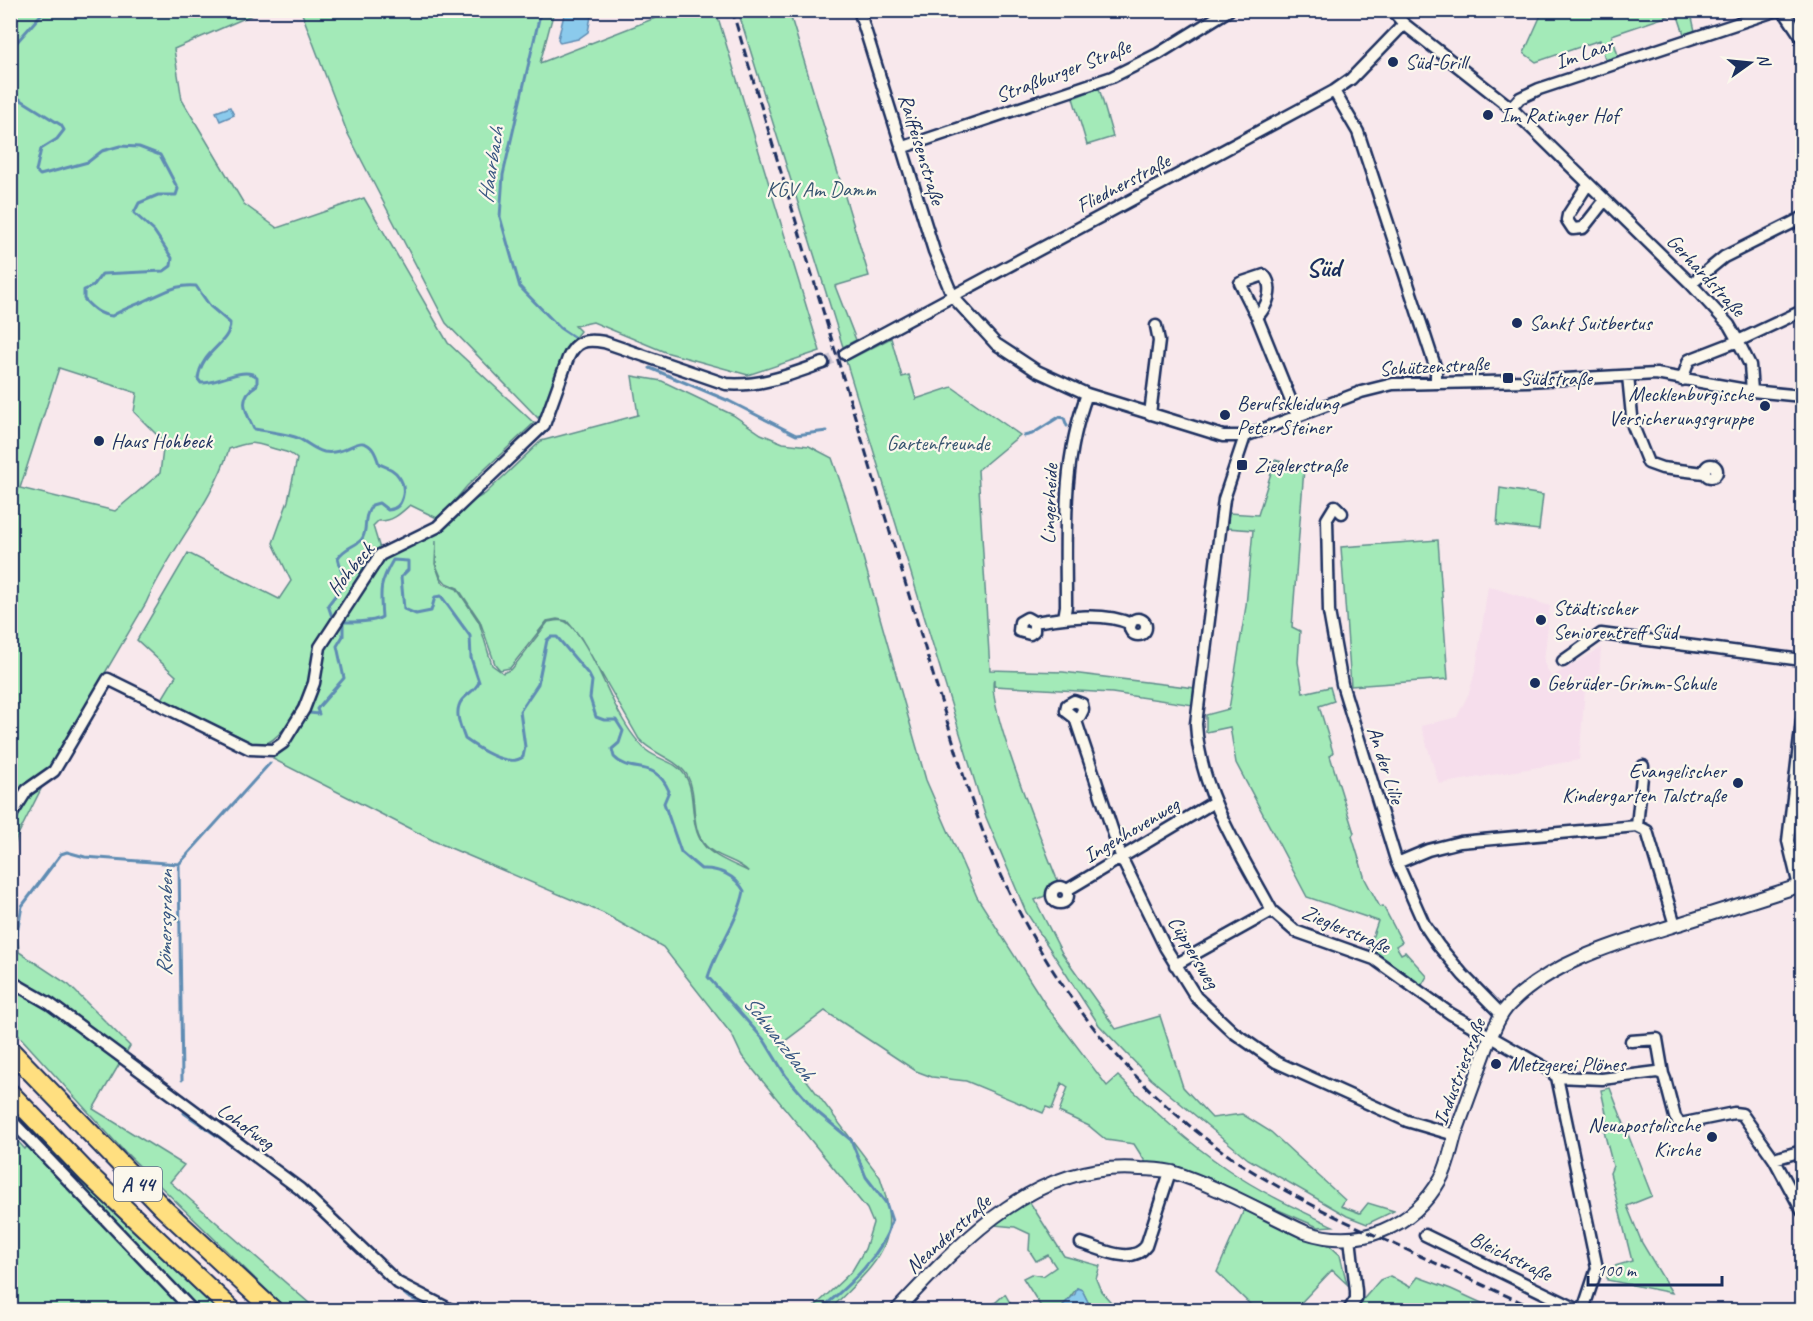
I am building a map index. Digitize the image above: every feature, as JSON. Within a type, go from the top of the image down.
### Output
[{"type":"highway","name":"A 44","points":[[10,1050],[164,1209],[273,1311]]},
{"type":"highway","name":"A 44","points":[[10,1093],[88,1174],[232,1311]]},
{"type":"street","name":"Raiffeisenstraße","points":[[859,10],[934,251],[953,297]]},
{"type":"street","name":"Straßburger Straße","points":[[901,148],[1112,77],[1158,54],[1230,10]]},
{"type":"street","name":"Gerhardstraße","points":[[1392,10],[1404,24],[1510,108],[1691,284],[1729,325],[1750,364],[1752,391]]},
{"type":"street","name":"Im Laar","points":[[1510,108],[1520,98],[1539,89],[1779,10],[1786,14],[1803,38]]},
{"type":"street","name":"Fliednerstraße","points":[[845,354],[1334,91],[1351,79],[1404,24]]},
{"type":"street","points":[[1334,91],[1358,132],[1436,369],[1436,382]]},
{"type":"street","points":[[1588,184],[1568,215],[1567,220],[1573,229],[1583,228],[1605,200]]},
{"type":"street","points":[[1691,284],[1724,257],[1803,218]]},
{"type":"street","name":"Schützenstraße","points":[[953,297],[996,345],[1037,371],[1087,394],[1223,436],[1245,436],[1361,392],[1393,384],[1528,381],[1656,374],[1752,391],[1803,396]]},
{"type":"street","points":[[1682,380],[1689,360],[1738,341],[1803,311]]},
{"type":"street","points":[[1257,317],[1297,416]]},
{"type":"street","points":[[1150,414],[1159,340],[1156,326]]},
{"type":"street","name":"Hohbeck","points":[[10,817],[27,790],[54,771],[108,679],[250,749],[273,750],[283,743],[304,709],[314,683],[320,647],[340,612],[380,555],[437,527],[543,425],[568,357],[572,348],[579,342],[586,339],[604,342],[726,384],[746,386],[772,381],[823,363]]},
{"type":"street","points":[[1628,376],[1633,426],[1648,463],[1662,468],[1704,473]]},
{"type":"street","name":"Lingerheide","points":[[1064,618],[1067,477],[1073,440],[1087,394]]},
{"type":"street","name":"Zieglerstraße","points":[[1245,436],[1224,499],[1196,724],[1199,757],[1214,802],[1272,911],[1295,931],[1374,959],[1451,1014],[1549,1070],[1557,1077]]},
{"type":"street","name":"An der Lilie","points":[[1342,513],[1335,506],[1327,519],[1329,612],[1345,696],[1397,863],[1425,924],[1438,945],[1501,1014]]},
{"type":"street","points":[[1034,622],[1064,618],[1122,620],[1131,624]]},
{"type":"street","points":[[1563,661],[1601,634],[1803,660]]},
{"type":"street","name":"Cüppersweg","points":[[1075,718],[1122,859],[1175,965],[1196,997],[1213,1015],[1276,1062],[1407,1121],[1455,1136]]},
{"type":"street","points":[[1801,886],[1788,841],[1803,720]]},
{"type":"street","points":[[1637,826],[1643,766]]},
{"type":"street","name":"Ingenhovenweg","points":[[1067,890],[1214,802]]},
{"type":"street","points":[[1397,863],[1428,850],[1460,842],[1637,826],[1647,831],[1675,926]]},
{"type":"street","name":"Industriestraße","points":[[1350,1238],[1385,1231],[1413,1214],[1442,1176],[1491,1036],[1501,1014],[1534,984],[1570,964],[1616,944],[1801,886]]},
{"type":"street","points":[[1175,965],[1272,911]]},
{"type":"street","name":"Lohofweg","points":[[10,981],[50,1004],[300,1189],[398,1283],[451,1311]]},
{"type":"street","points":[[1632,1041],[1657,1039],[1663,1074],[1675,1117],[1680,1124],[1739,1113],[1754,1127],[1803,1211]]},
{"type":"street","points":[[1581,1311],[1597,1268],[1557,1077],[1602,1080],[1652,1073],[1663,1074]]},
{"type":"street","points":[[10,1119],[192,1311]]},
{"type":"street","points":[[1774,1159],[1803,1151]]},
{"type":"street","name":"Neanderstraße","points":[[897,1311],[970,1235],[993,1215],[1037,1189],[1084,1172],[1120,1167],[1170,1172],[1305,1232],[1329,1238],[1350,1238]]},
{"type":"street","points":[[1081,1243],[1128,1256],[1139,1254],[1146,1246],[1170,1172]]},
{"type":"street","name":"Bleichstraße","points":[[1425,1235],[1581,1311]]},
{"type":"street","points":[[1349,1311],[1356,1299],[1350,1238]]},
{"type":"shaded area","name":"Gebrüder-Grimm-Schule","points":[[1488,586],[1550,606],[1544,662],[1551,677],[1601,648],[1598,691],[1585,690],[1579,760],[1439,784],[1421,726],[1457,717],[1469,693],[1476,668]]},
{"type":"green space","points":[[11,11],[261,11],[174,49],[182,100],[244,204],[277,228],[364,198],[448,343],[534,423],[467,486],[439,519],[410,505],[392,519],[378,521],[373,526],[380,549],[408,538],[485,494],[541,441],[638,415],[632,376],[662,381],[733,415],[761,434],[783,443],[809,446],[832,458],[847,501],[926,780],[977,897],[1047,1007],[1107,1086],[1118,1076],[1157,1113],[1212,1159],[1266,1193],[1333,1226],[1318,1227],[1232,1190],[1146,1163],[1134,1144],[1106,1140],[1089,1126],[1059,1112],[1068,1087],[1062,1083],[1052,1109],[1046,1107],[1043,1113],[966,1081],[932,1077],[916,1071],[825,1011],[780,1045],[880,1177],[887,1201],[889,1221],[887,1237],[872,1266],[830,1310],[811,1310],[852,1271],[865,1249],[873,1223],[867,1209],[742,1056],[732,1035],[663,947],[603,913],[434,841],[273,759],[301,721],[304,694],[281,732],[259,746],[162,699],[176,676],[137,640],[188,553],[279,599],[291,581],[273,543],[288,501],[297,459],[287,452],[256,444],[229,449],[212,489],[155,583],[146,603],[65,741],[51,771],[19,789],[44,783],[16,839],[12,870],[19,952],[69,985],[130,1046],[93,1109],[184,1165],[170,1182],[317,1310],[289,1310],[277,1300],[120,1147],[11,1027]],"holes":[[[59,368],[137,393],[134,412],[164,442],[160,473],[115,511],[20,488]],[[436,541],[436,565],[441,577],[446,583],[458,588],[480,621],[495,664],[500,670],[510,668],[547,621],[557,619],[567,621],[572,627],[559,620],[548,622],[512,669],[503,673],[492,665],[479,622],[457,589],[444,584],[440,578],[435,564]],[[589,653],[639,739],[683,769],[687,775],[691,783],[697,829],[706,846],[749,872],[718,856],[703,844],[698,836],[690,789],[684,774],[676,766],[646,750],[637,740],[618,711]]]},
{"type":"green space","points":[[301,11],[554,11],[540,63],[673,11],[716,11],[820,351],[748,375],[665,352],[593,322],[575,326],[580,331],[572,342],[550,397],[538,418],[446,323],[347,132]]},
{"type":"green space","name":"KGV Am Damm","points":[[738,11],[789,11],[869,276],[835,286],[856,340],[843,347]]},
{"type":"green space","points":[[1554,11],[1696,11],[1691,13],[1695,31],[1684,34],[1677,13],[1612,35],[1619,59],[1606,63],[1600,40],[1536,62],[1524,53],[1541,15]]},
{"type":"green space","points":[[1099,88],[1113,137],[1087,145],[1073,98]]},
{"type":"green space","name":"Gartenfreunde","points":[[891,338],[902,377],[909,375],[916,399],[952,387],[1020,435],[978,470],[990,670],[1063,672],[1195,688],[1193,705],[1112,693],[994,686],[1007,746],[1058,882],[1049,884],[1045,896],[1035,900],[1062,953],[1116,1029],[1160,1016],[1183,1087],[1212,1118],[1242,1114],[1271,1132],[1345,1200],[1341,1206],[1360,1213],[1368,1203],[1394,1211],[1367,1224],[1347,1216],[1248,1159],[1151,1079],[1099,1025],[1026,912],[985,815],[846,361]]},
{"type":"green space","points":[[1275,460],[1304,468],[1292,627],[1300,631],[1298,662],[1303,693],[1330,687],[1334,701],[1319,706],[1333,752],[1330,756],[1354,833],[1352,836],[1365,879],[1380,907],[1383,906],[1402,942],[1396,946],[1401,954],[1405,952],[1427,976],[1422,985],[1369,947],[1378,921],[1307,897],[1236,763],[1230,727],[1206,732],[1206,715],[1229,709],[1246,606],[1253,530],[1227,528],[1229,513],[1258,515]]},
{"type":"green space","points":[[1500,488],[1543,495],[1539,530],[1497,525]]},
{"type":"green space","points":[[1438,540],[1448,679],[1351,686],[1341,547]]},
{"type":"green space","points":[[1610,1088],[1652,1196],[1627,1206],[1642,1243],[1672,1293],[1607,1280],[1608,1268],[1632,1261],[1610,1173],[1613,1166],[1601,1120],[1607,1118],[1601,1090]]},
{"type":"green space","points":[[10,1106],[111,1210],[217,1310],[199,1310],[104,1217],[11,1114]]},
{"type":"green space","points":[[10,1133],[25,1149],[28,1145],[189,1310],[11,1310]]},
{"type":"green space","points":[[1029,1201],[1064,1256],[1100,1266],[1096,1279],[1101,1291],[1118,1310],[1092,1310],[1082,1290],[1077,1288],[1064,1305],[1066,1310],[1043,1310],[1023,1278],[1031,1274],[1043,1276],[1056,1267],[1048,1255],[1036,1261],[1029,1250],[1030,1234],[1015,1227],[994,1225]]},
{"type":"green space","points":[[1244,1210],[1330,1246],[1340,1255],[1347,1284],[1332,1270],[1294,1310],[1256,1310],[1217,1272]]},
{"type":"green space","points":[[1390,1276],[1410,1287],[1418,1277],[1497,1310],[1354,1310],[1380,1280]]},
{"type":"green space","points":[[1005,1294],[1014,1310],[987,1310]]},
{"type":"water","points":[[565,11],[592,11],[588,32],[578,39],[560,43],[558,39]]},
{"type":"water","points":[[230,107],[234,115],[220,121],[216,112]]},
{"type":"water","points":[[1077,1288],[1082,1290],[1092,1310],[1066,1310],[1063,1305],[1075,1294]]},
{"type":"waterway","name":"Schwarzbach","points":[[10,50],[45,10]]},
{"type":"waterway","name":"Haarbach","points":[[541,10],[503,175],[500,217],[520,287],[560,328],[575,338]]},
{"type":"waterway","name":"Schwarzbach","points":[[10,93],[61,125],[64,130],[57,139],[41,149],[36,171],[40,175],[88,162],[102,151],[120,146],[139,147],[160,155],[178,189],[176,195],[158,195],[139,203],[134,213],[154,231],[172,258],[171,266],[164,271],[102,274],[93,286],[84,290],[84,299],[90,305],[100,313],[112,316],[173,289],[196,286],[210,306],[230,323],[229,331],[209,354],[200,369],[198,379],[201,383],[238,374],[252,374],[257,377],[257,385],[247,394],[245,405],[254,429],[295,437],[324,452],[337,452],[363,443],[374,451],[379,464],[392,470],[399,477],[403,492],[398,506],[388,510],[379,503],[372,505],[367,514],[363,537],[338,558],[345,583],[328,605],[333,620]]},
{"type":"waterway","name":"Haarbach","points":[[650,368],[729,401],[796,435],[827,431]]},
{"type":"waterway","name":"Haarbach","points":[[1024,436],[1032,434],[1059,417],[1064,418],[1067,426]]},
{"type":"waterway","name":"Schwarzbach","points":[[339,622],[368,621],[382,617],[381,593],[385,575],[393,560],[408,561],[408,570],[401,577],[404,609],[416,614],[431,611],[435,597],[441,596],[470,636],[471,658],[479,682],[462,700],[458,709],[465,739],[494,756],[510,760],[523,757],[525,747],[520,711],[538,684],[547,640],[557,637],[592,681],[590,698],[596,717],[616,720],[623,731],[619,743],[612,749],[614,757],[628,766],[650,770],[657,774],[669,791],[664,803],[681,852],[701,869],[726,874],[740,885],[744,891],[741,902],[708,977],[764,1040],[786,1076],[816,1111],[851,1140],[866,1177],[886,1203],[892,1221],[887,1235],[872,1259],[820,1310]]},
{"type":"waterway","name":"Römersgraben","points":[[309,713],[319,714],[317,709],[344,678],[337,646],[343,636],[343,623]]},
{"type":"waterway","name":"Römersgraben","points":[[182,1080],[179,864],[270,763]]},
{"type":"waterway","points":[[15,944],[22,906],[61,854],[67,852],[85,857],[179,864]]},
{"type":"waterway","name":"Römersgraben","points":[[184,1113],[258,1164]]},
{"type":"waterway","name":"Römersgraben","points":[[372,1265],[408,1297],[436,1310]]},
{"type":"tunnel","points":[[823,363],[845,354]]},
{"type":"railway","points":[[732,10],[967,787],[1012,897],[1039,948],[1071,997],[1107,1043],[1146,1086],[1190,1126],[1238,1162],[1279,1187],[1342,1220],[1539,1310]]},
{"type":"place","name":"Süd-Grill","points":[[1393,62]]},
{"type":"place","name":"Im Ratinger Hof","points":[[1488,115]]},
{"type":"place","name":"Sankt Suitbertus","points":[[1517,323]]},
{"type":"place","name":"Südstraße","points":[[1508,378]]},
{"type":"place","name":"Mecklenburgische Versicherungsgruppe","points":[[1765,406]]},
{"type":"place","name":"Berufskleidung Peter Steiner","points":[[1225,415]]},
{"type":"place","name":"Haus Hohbeck","points":[[99,441]]},
{"type":"place","name":"Zieglerstraße","points":[[1242,465]]},
{"type":"place","name":"Städtischer Seniorentreff Süd","points":[[1541,620]]},
{"type":"place","name":"Gebrüder-Grimm-Schule","points":[[1535,683]]},
{"type":"place","name":"Evangelischer Kindergarten Talstraße","points":[[1738,783]]},
{"type":"place","name":"Metzgerei Plönes","points":[[1496,1064]]},
{"type":"place","name":"Neuapostolische Kirche","points":[[1712,1137]]},
{"type":"district","name":"Süd","points":[[1323,267]]}]
